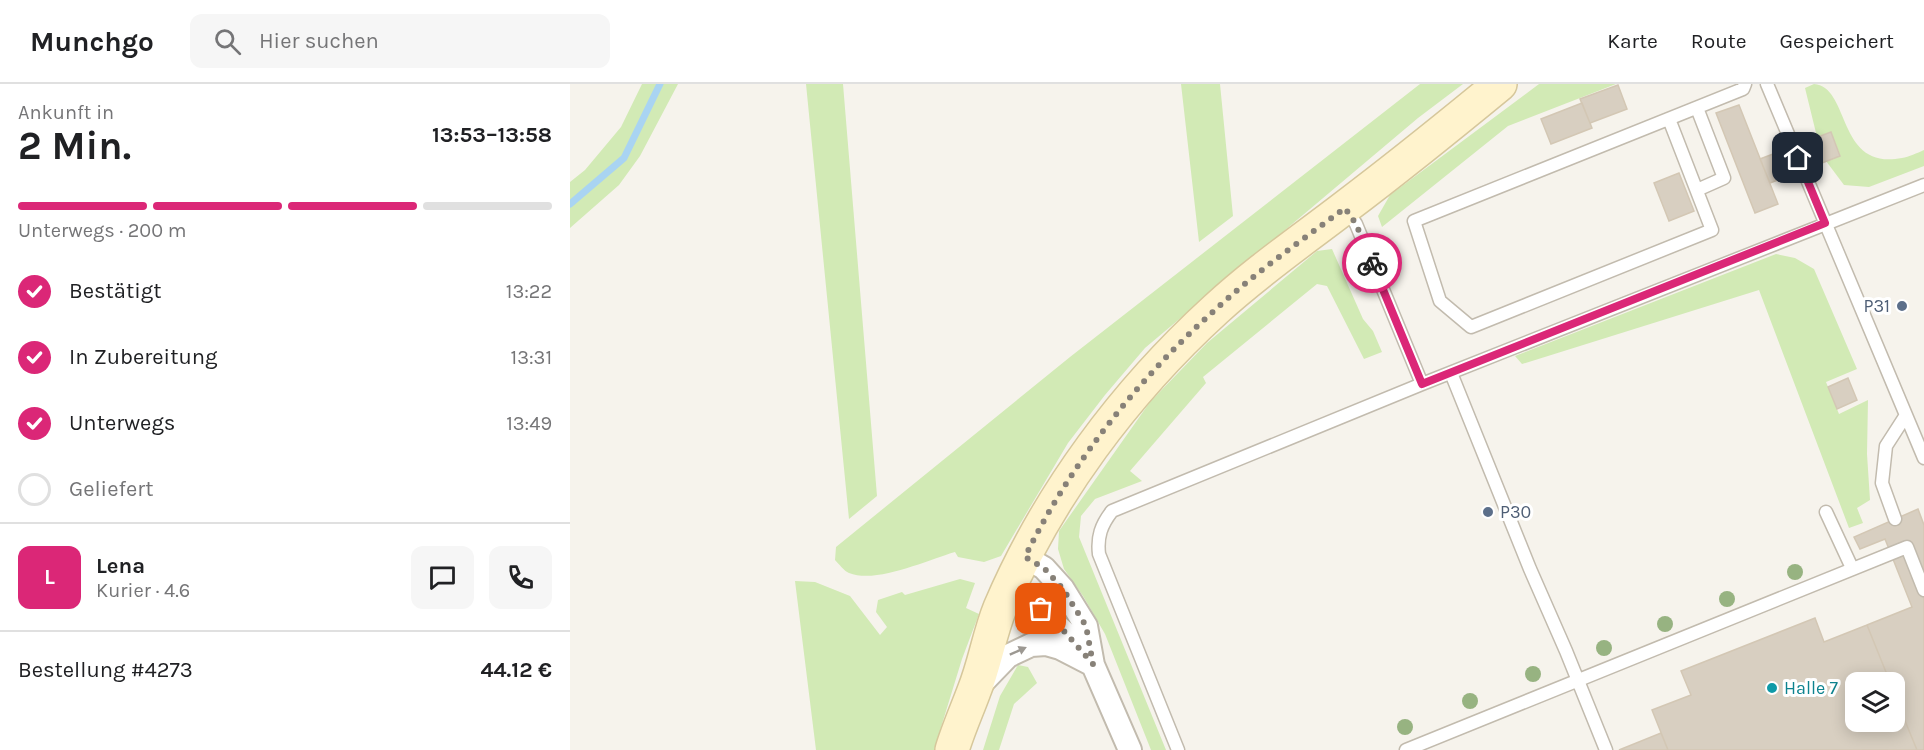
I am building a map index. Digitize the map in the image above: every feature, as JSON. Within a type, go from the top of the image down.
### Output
[{"type":"main road","points":[[952,750],[975,690],[998,612],[1045,519],[1095,442],[1170,354],[1216,308],[1500,84]]},
{"type":"street","points":[[1018,570],[1044,568],[1063,589],[1086,626],[1093,664],[1130,750]]},
{"type":"street","points":[[1018,570],[1063,630],[1093,664]]},
{"type":"street","points":[[975,690],[1008,656],[1032,645],[1046,644],[1060,648],[1093,664]]},
{"type":"lane","points":[[1669,119],[1712,230],[1471,327],[1440,301],[1414,221],[1743,89],[1745,84]]},
{"type":"lane","points":[[1767,84],[1924,458]]},
{"type":"lane","points":[[1697,108],[1724,178],[1697,190]]},
{"type":"lane","points":[[1178,750],[1099,554],[1098,540],[1103,523],[1112,511],[1422,384],[1924,185]]},
{"type":"lane","points":[[1345,208],[1356,224],[1422,384]]},
{"type":"lane","points":[[1451,373],[1606,750]]},
{"type":"lane","points":[[1895,519],[1882,483],[1886,446],[1906,415]]},
{"type":"lane","points":[[1826,512],[1852,568]]},
{"type":"lane","points":[[1406,750],[1907,547],[1924,590]]},
{"type":"green space","points":[[642,84],[678,84],[640,156],[619,185],[570,228],[570,182],[585,170],[621,127]]},
{"type":"green space","points":[[806,84],[843,84],[877,496],[849,519]]},
{"type":"green space","points":[[1181,84],[1220,84],[1233,216],[1199,242]]},
{"type":"green space","points":[[1420,84],[1463,84],[1418,118],[1145,348],[1068,443],[1001,556],[984,562],[958,557],[955,552],[902,570],[860,576],[849,573],[835,560],[836,547],[1070,357]]},
{"type":"green space","points":[[1539,84],[1616,84],[1508,126],[1382,227],[1378,216],[1390,195]]},
{"type":"green space","points":[[1814,84],[1826,89],[1834,99],[1855,141],[1866,152],[1881,159],[1902,158],[1924,150],[1924,166],[1869,187],[1844,185],[1826,161],[1840,155],[1831,132],[1817,137],[1805,88]]},
{"type":"green space","points":[[1332,249],[1363,319],[1373,331],[1382,352],[1364,359],[1327,286],[1317,284],[1203,377],[1206,383],[1130,471],[1142,481],[1095,499],[1081,516],[1079,537],[1166,750],[1151,750],[1105,634],[1064,569],[1058,549],[1059,531],[1150,402],[1207,343],[1317,251]]},
{"type":"green space","points":[[1776,254],[1795,258],[1814,269],[1857,369],[1826,382],[1839,414],[1868,400],[1867,454],[1870,500],[1857,508],[1863,523],[1849,528],[1759,290],[1522,364],[1515,356]]},
{"type":"green space","points":[[960,579],[975,583],[966,608],[979,614],[962,659],[934,750],[816,750],[795,581],[815,582],[850,596],[880,635],[887,627],[876,612],[878,600],[902,592],[905,595]]},
{"type":"green space","points":[[1018,665],[1028,667],[1037,683],[1014,704],[999,750],[983,750],[1000,696]]},
{"type":"building","points":[[1618,85],[1627,109],[1590,123],[1580,99]]},
{"type":"building","points":[[1582,103],[1592,128],[1551,144],[1541,119]]},
{"type":"building","points":[[1739,105],[1778,204],[1755,213],[1716,113]]},
{"type":"building","points":[[1831,132],[1840,156],[1770,183],[1760,159]]},
{"type":"building","points":[[1679,173],[1694,211],[1669,221],[1654,183]]},
{"type":"building","points":[[1848,378],[1857,400],[1837,409],[1828,387]]},
{"type":"building","points":[[1918,509],[1924,525],[1924,750],[1917,750],[1905,721],[1905,672],[1886,672],[1867,625],[1912,607],[1885,539],[1860,549],[1854,537]]},
{"type":"building","name":"Halle 7","points":[[1815,618],[1824,642],[1867,625],[1886,672],[1845,672],[1845,732],[1905,732],[1905,721],[1917,750],[1668,750],[1652,710],[1691,695],[1681,671]]},
{"type":"building","points":[[1661,733],[1668,750],[1619,750]]},
{"type":"waterway","points":[[570,204],[624,158],[660,84]]},
{"type":"way so far","points":[[1041,609],[1093,664],[1086,626],[1063,589],[1044,568],[1025,557],[1034,537],[1095,442],[1170,354],[1216,308],[1345,208],[1356,224],[1372,263]]},
{"type":"place","name":"P31","points":[[1902,306]]},
{"type":"place","name":"P30","points":[[1488,512]]},
{"type":"place","name":"Halle 7","points":[[1772,688]]},
{"type":"route","points":[[1372,263],[1422,384],[1825,223],[1798,158]]}]
